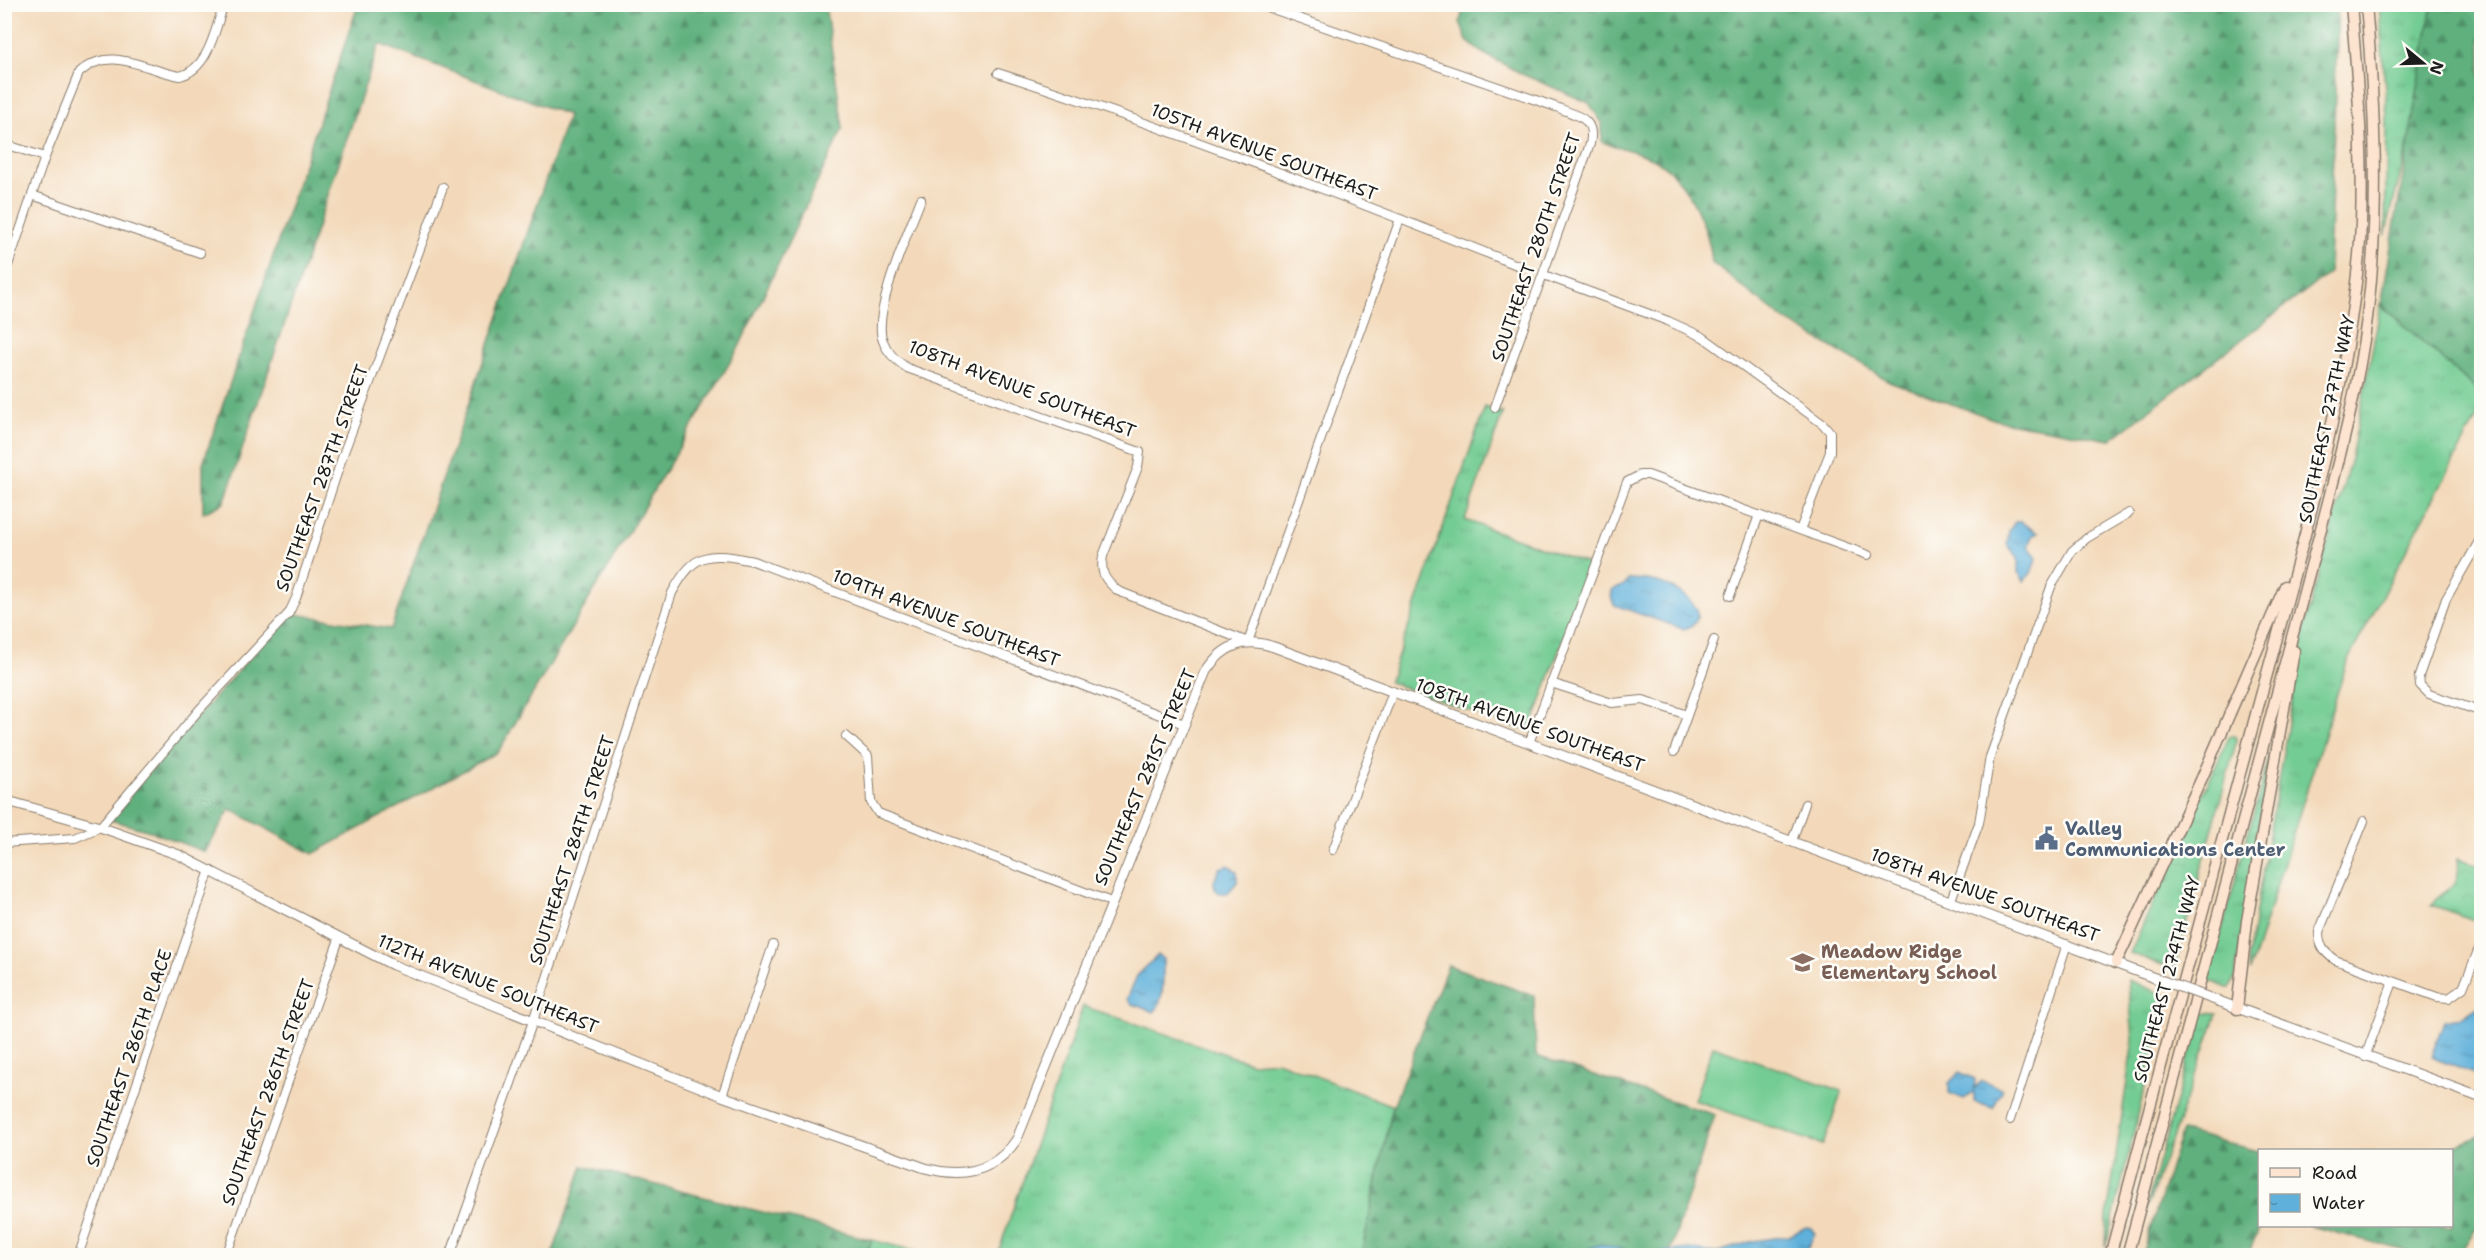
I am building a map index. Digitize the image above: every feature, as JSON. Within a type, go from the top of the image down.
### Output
[{"type":"main road","name":"SOUTHEAST 277TH WAY","points":[[2303,537],[2337,397],[2351,318],[2359,252],[2361,118],[2351,4]]},
{"type":"main road","name":"SOUTHEAST 277TH WAY","points":[[2304,588],[2340,455],[2367,320],[2376,181],[2376,126],[2366,4]]},
{"type":"main road","points":[[2116,963],[2202,780],[2283,592],[2303,537]]},
{"type":"main road","name":"SOUTHEAST 274TH WAY","points":[[2110,1256],[2303,537]]},
{"type":"main road","points":[[2237,1009],[2247,921],[2304,588]]},
{"type":"main road","name":"SOUTHEAST 274TH WAY","points":[[2127,1256],[2304,588]]},
{"type":"street","points":[[4,277],[45,157],[79,73],[88,64],[98,60],[120,60],[168,74],[180,76],[189,74],[207,52],[224,4]]},
{"type":"street","name":"SOUTHEAST 280TH STREET","points":[[1258,4],[1556,107],[1591,125],[1593,131],[1590,144],[1496,407]]},
{"type":"street","name":"105TH AVENUE SOUTHEAST","points":[[998,73],[1098,105],[1516,265]]},
{"type":"street","points":[[4,144],[45,157]]},
{"type":"street","name":"SOUTHEAST 287TH STREET","points":[[100,827],[199,710],[289,613],[344,452],[443,187]]},
{"type":"street","points":[[32,195],[200,253]]},
{"type":"street","name":"108TH AVENUE SOUTHEAST","points":[[921,199],[882,303],[881,339],[891,357],[908,368],[1140,452],[1138,467],[1103,556],[1101,568],[1104,579],[1118,591],[1248,642],[1274,646],[2365,1057],[2481,1098]]},
{"type":"street","points":[[1248,642],[1400,219]]},
{"type":"street","points":[[1544,275],[1703,337],[1823,424],[1830,432],[1830,452],[1800,530]]},
{"type":"street","points":[[1529,743],[1627,482],[1640,475],[1648,475],[1868,555]]},
{"type":"street","points":[[1951,900],[1979,823],[1990,757],[2050,587],[2072,551],[2087,538],[2129,513]]},
{"type":"street","points":[[1730,596],[1759,515]]},
{"type":"street","points":[[2481,536],[2446,599],[2419,668],[2420,685],[2429,694],[2481,712]]},
{"type":"street","name":"109TH AVENUE SOUTHEAST","points":[[695,560],[726,556],[753,561],[1184,724]]},
{"type":"street","name":"SOUTHEAST 284TH STREET","points":[[450,1256],[533,1021],[672,593],[682,574],[695,560]]},
{"type":"street","points":[[1674,752],[1714,640]]},
{"type":"street","name":"SOUTHEAST 281ST STREET","points":[[969,1172],[995,1163],[1008,1152],[1017,1139],[1111,902],[1184,724],[1214,658],[1233,644],[1248,642]]},
{"type":"street","points":[[1551,683],[1611,703],[1643,700],[1687,715]]},
{"type":"street","points":[[1333,850],[1393,692]]},
{"type":"street","points":[[846,736],[868,756],[871,802],[878,813],[1111,902]]},
{"type":"street","name":"112TH AVENUE SOUTHEAST","points":[[4,801],[100,827],[179,855],[393,965],[722,1096],[925,1168],[950,1173],[969,1172]]},
{"type":"street","points":[[1792,841],[1805,804]]},
{"type":"street","points":[[2364,821],[2319,932],[2321,948],[2335,960],[2437,997],[2454,996],[2467,981],[2481,941]]},
{"type":"street","points":[[4,843],[75,838],[100,827]]},
{"type":"street","name":"SOUTHEAST 286TH PLACE","points":[[78,1256],[210,870]]},
{"type":"street","name":"SOUTHEAST 286TH STREET","points":[[226,1256],[339,939]]},
{"type":"street","points":[[2010,1120],[2067,944]]},
{"type":"street","points":[[722,1096],[773,945]]},
{"type":"street","points":[[2365,1057],[2393,982]]},
{"type":"green space","points":[[358,5],[829,5],[826,11],[843,128],[738,349],[498,752],[313,854],[230,809],[205,852],[150,831],[107,819],[289,613],[391,629],[568,115],[379,44],[224,503],[203,513],[203,463]]},
{"type":"green space","points":[[1464,5],[2330,5],[2338,8],[2329,273],[2110,440],[1996,420],[1889,381],[1782,318],[1712,263],[1707,236],[1696,207],[1670,170],[1646,156],[1602,142],[1602,123],[1589,103],[1522,74],[1481,52],[1467,41],[1460,22]]},
{"type":"green space","points":[[2379,5],[2432,5],[2410,136],[2385,236],[2387,117]]},
{"type":"green space","points":[[2432,5],[2481,5],[2481,393],[2381,305]]},
{"type":"green space","points":[[2381,305],[2481,393],[2481,410],[2347,662],[2250,971],[2248,957],[2305,625],[2351,458]]},
{"type":"green space","points":[[1485,407],[1503,413],[1465,520],[1590,565],[1533,722],[1528,727],[1519,729],[1389,682]]},
{"type":"green space","points":[[2233,735],[2236,743],[2174,969],[2130,953],[2229,737]]},
{"type":"green space","points":[[2270,753],[2235,977],[2230,988],[2227,988],[2208,980]]},
{"type":"green space","points":[[2458,858],[2481,867],[2481,908],[2477,921],[2431,905],[2455,883],[2459,869]]},
{"type":"green space","points":[[1448,965],[1534,996],[1536,1056],[1715,1115],[1669,1255],[1361,1256],[1393,1106]]},
{"type":"green space","points":[[2128,980],[2167,996],[2106,1247],[2107,1216],[2133,1040]]},
{"type":"green space","points":[[1083,1006],[1252,1063],[1277,1061],[1393,1106],[1361,1255],[997,1256]]},
{"type":"green space","points":[[2201,1013],[2217,1014],[2141,1225]]},
{"type":"green space","points":[[1713,1046],[1842,1091],[1823,1145],[1694,1100]]},
{"type":"green space","points":[[2182,1131],[2258,1151],[2260,1227],[2248,1255],[2142,1254]]},
{"type":"green space","points":[[2481,1135],[2481,1222],[2458,1255],[2421,1255],[2314,1227],[2453,1227],[2453,1149],[2450,1149]]},
{"type":"green space","points":[[583,1166],[872,1240],[866,1255],[552,1255]]},
{"type":"green space","points":[[872,1240],[931,1255],[866,1256]]},
{"type":"water","points":[[2015,522],[2021,522],[2038,533],[2032,536],[2028,546],[2037,557],[2031,573],[2024,581],[2018,572],[2018,557],[2007,545],[2009,531]]},
{"type":"water","points":[[1629,579],[1649,580],[1675,589],[1697,609],[1695,622],[1683,629],[1614,605],[1611,597],[1612,590],[1624,585]]},
{"type":"water","points":[[1228,865],[1237,872],[1237,882],[1228,893],[1219,893],[1215,889],[1214,881],[1220,868]]},
{"type":"water","points":[[1158,955],[1163,959],[1163,987],[1160,1002],[1154,1012],[1132,1004],[1127,999],[1137,976]]},
{"type":"water","points":[[2481,1005],[2481,1077],[2431,1057],[2444,1021],[2461,1018]]},
{"type":"water","points":[[1959,1072],[1975,1079],[1974,1089],[1981,1081],[2001,1088],[2002,1091],[1993,1108],[1974,1102],[1974,1092],[1964,1099],[1949,1093],[1949,1084]]},
{"type":"water","points":[[1806,1227],[1811,1228],[1815,1234],[1804,1255],[1584,1255],[1590,1248],[1601,1244],[1640,1254],[1689,1249],[1715,1253],[1753,1241],[1789,1236]]},
{"type":"place","name":"Valley Communications Center","points":[[2047,839]]},
{"type":"place","name":"Meadow Ridge Elementary School","points":[[1803,962]]}]
